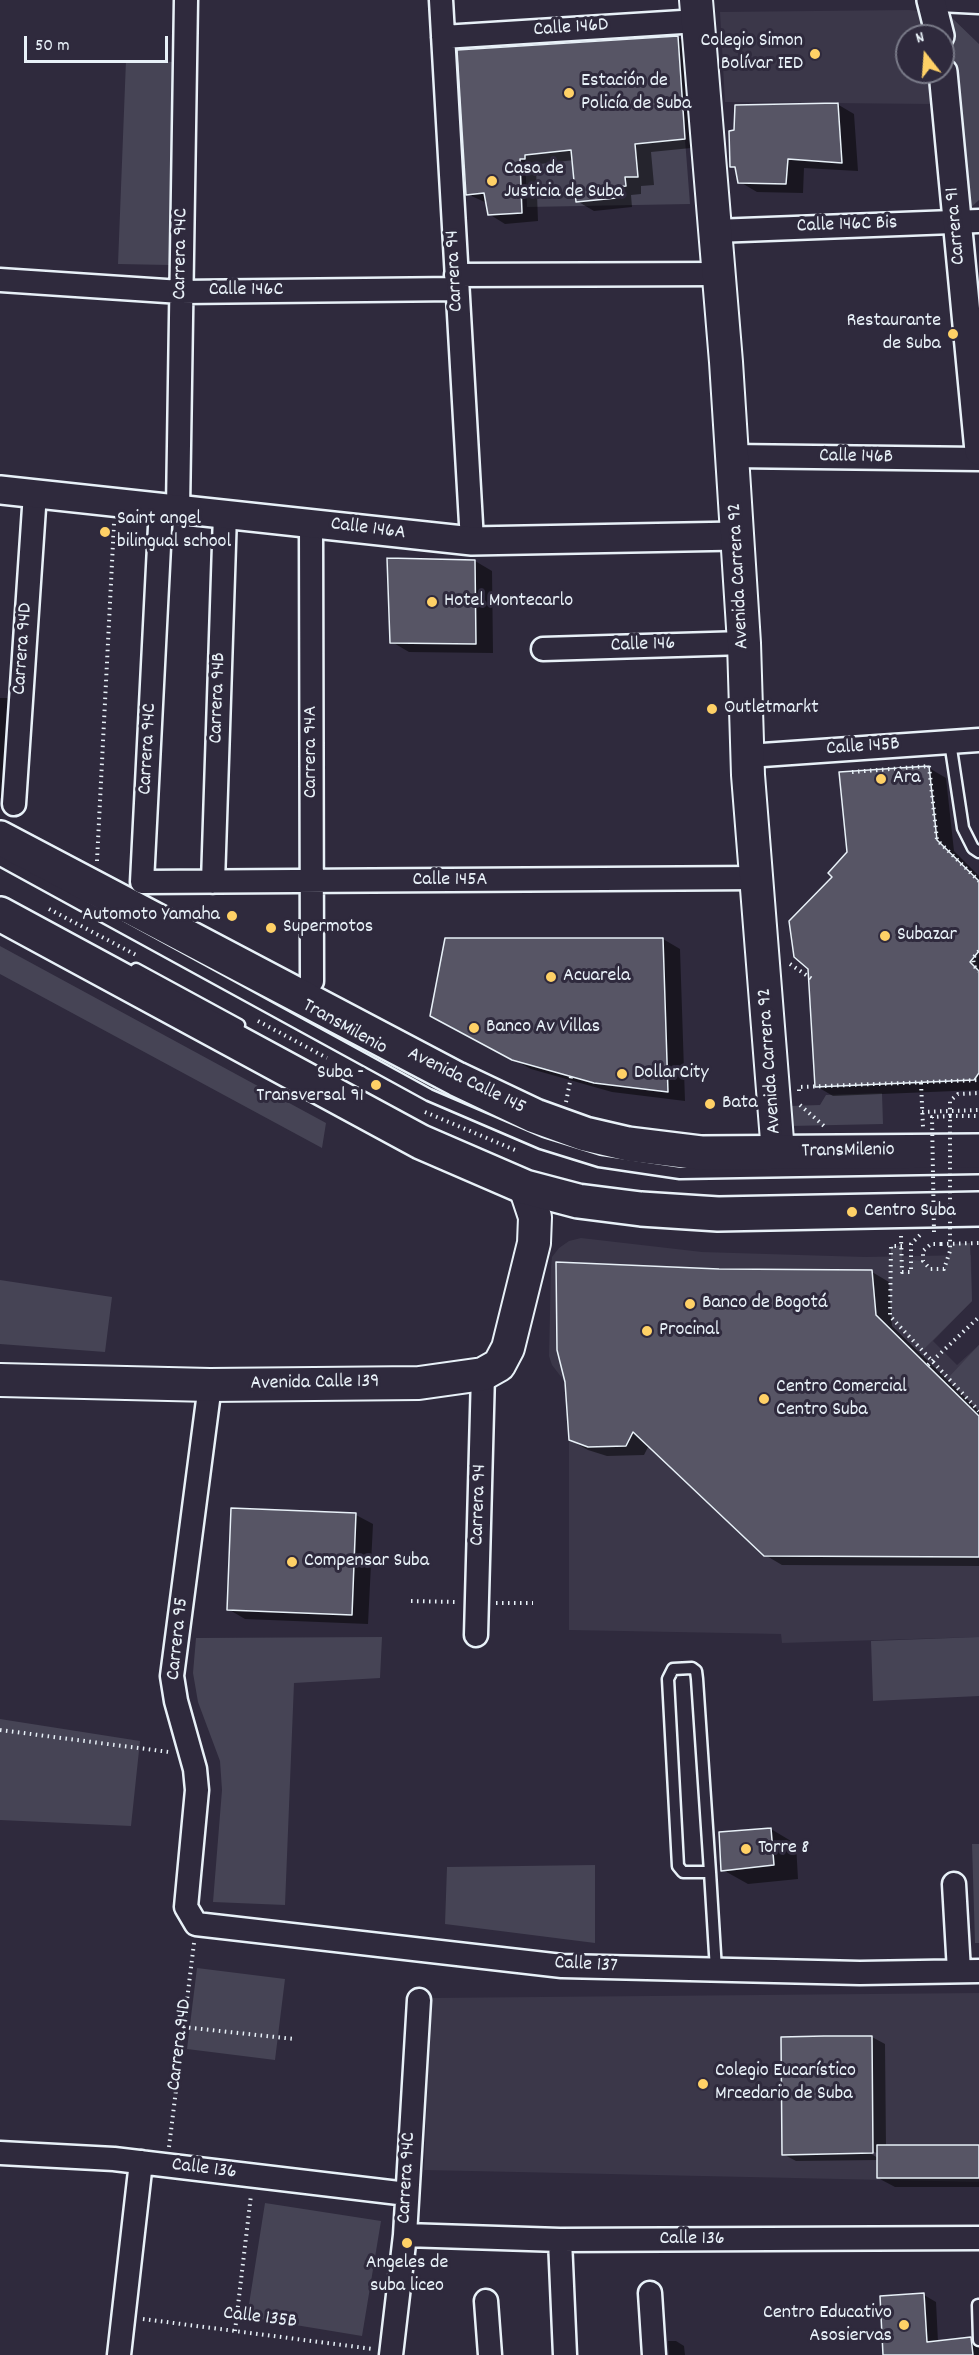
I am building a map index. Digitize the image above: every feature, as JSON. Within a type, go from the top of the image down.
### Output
[{"type":"main road","name":"Avenida Carrera 92","points":[[697,10],[732,456],[744,643],[748,756],[778,1153]]},
{"type":"main road","name":"Avenida Calle 145","points":[[0,838],[457,1079],[543,1119],[585,1134],[664,1149],[701,1153],[979,1151]]},
{"type":"main road","points":[[0,914],[412,1137],[525,1187],[578,1201],[718,1215],[979,1209]]},
{"type":"main road","points":[[483,1374],[499,1365],[508,1348],[534,1243],[535,1217],[525,1187]]},
{"type":"main road","points":[[534,1243],[562,1212],[578,1201]]},
{"type":"main road","name":"Avenida Calle 139","points":[[0,1380],[210,1385],[419,1383],[483,1374]]},
{"type":"street","name":"Carrera 94C","points":[[142,882],[169,508],[181,292],[186,0]]},
{"type":"street","name":"Carrera 94","points":[[441,0],[472,541]]},
{"type":"street","points":[[931,0],[937,24]]},
{"type":"street","points":[[939,0],[979,2]]},
{"type":"street","name":"Calle 146D","points":[[443,37],[697,10]]},
{"type":"street","name":"Carrera 91","points":[[945,84],[968,221],[979,451]]},
{"type":"street","name":"Calle 146C Bis","points":[[715,231],[968,221]]},
{"type":"street","name":"Calle 146C","points":[[0,280],[181,292],[719,274]]},
{"type":"street","name":"Calle 146B","points":[[732,456],[979,459]]},
{"type":"street","name":"Calle 146A","points":[[0,490],[472,541],[737,536]]},
{"type":"street","name":"Carrera 94D","points":[[14,804],[35,493]]},
{"type":"street","name":"Carrera 94B","points":[[213,882],[225,514]]},
{"type":"street","name":"Carrera 94A","points":[[311,523],[312,981]]},
{"type":"street","name":"Calle 146","points":[[543,649],[744,643]]},
{"type":"street","name":"Calle 145B","points":[[748,756],[979,740]]},
{"type":"street","name":"Calle 145A","points":[[142,882],[757,878]]},
{"type":"street","name":"Carrera 94","points":[[476,1635],[483,1374]]},
{"type":"street","name":"Carrera 95","points":[[196,1924],[186,1908],[197,1790],[191,1754],[172,1676],[210,1385]]},
{"type":"street","points":[[954,1884],[969,1971]]},
{"type":"street","name":"Calle 137","points":[[196,1924],[562,1966],[716,1970],[969,1971]]},
{"type":"street","name":"Carrera 94C","points":[[392,2353],[405,2235],[419,2000]]},
{"type":"street","name":"Calle 136","points":[[0,2153],[141,2162],[407,2194]]},
{"type":"street","points":[[119,2355],[141,2162]]},
{"type":"street","name":"Calle 136","points":[[405,2235],[560,2240],[979,2238]]},
{"type":"street","points":[[560,2240],[565,2355]]},
{"type":"street","points":[[650,2293],[654,2355]]},
{"type":"street","points":[[486,2301],[489,2355]]},
{"type":"lane","points":[[950,742],[963,828],[974,848],[979,852]]},
{"type":"lane","name":"TransMilenio","points":[[0,860],[429,1095],[541,1143],[589,1158],[680,1173],[979,1168]]},
{"type":"lane","points":[[122,962],[250,1031]]},
{"type":"lane","points":[[710,1872],[683,1872],[678,1866],[668,1680],[673,1668],[692,1668],[696,1671],[710,1872],[716,1970]]},
{"type":"lane","points":[[978,2305],[979,2340]]},
{"type":"path","points":[[96,872],[116,502]]},
{"type":"path","points":[[928,744],[937,840],[979,881]]},
{"type":"path","points":[[44,906],[139,956]]},
{"type":"path","points":[[979,951],[973,958],[974,966],[979,971]]},
{"type":"path","points":[[790,964],[812,979]]},
{"type":"path","points":[[258,1021],[327,1058]]},
{"type":"path","points":[[831,1132],[801,1106],[799,1087],[976,1080],[979,1073]]},
{"type":"path","points":[[921,1083],[923,1131]]},
{"type":"path","points":[[979,1093],[953,1096],[950,1101],[950,1116],[950,1251],[944,1269],[930,1269],[923,1261],[923,1251],[930,1244],[941,1244],[979,1243]]},
{"type":"path","points":[[922,1112],[979,1110]]},
{"type":"path","points":[[934,1232],[932,1117],[979,1116]]},
{"type":"path","points":[[910,1253],[911,1272],[902,1272],[902,1246],[891,1246],[890,1316],[979,1411]]},
{"type":"path","points":[[928,1365],[979,1317]]},
{"type":"path","points":[[0,1730],[191,1754]]},
{"type":"path","name":"Carrera 94D","points":[[166,2165],[196,1924]]},
{"type":"path","points":[[183,2027],[294,2039]]},
{"type":"path","points":[[235,2331],[254,2176]]},
{"type":"path","name":"Calle 135B","points":[[123,2317],[392,2353]]},
{"type":"shaded area","name":"Colegio Simon Bolívar IED","points":[[920,11],[922,24],[895,24],[895,84],[930,84],[932,104],[725,102],[720,12]]},
{"type":"shaded area","points":[[951,17],[979,44],[979,200],[966,212],[955,69],[955,24],[952,24]]},
{"type":"shaded area","points":[[126,60],[174,62],[169,265],[118,264]]},
{"type":"shaded area","points":[[685,139],[690,204],[527,207],[525,155]]},
{"type":"shaded area","points":[[0,946],[326,1123],[322,1148],[0,974]]},
{"type":"shaded area","points":[[882,1093],[883,1124],[790,1126],[789,1106],[820,1105],[826,1095]]},
{"type":"shaded area","name":"Centro Suba","points":[[581,1238],[702,1252],[865,1257],[971,1255],[972,1301],[933,1341],[957,1365],[979,1345],[979,1637],[782,1643],[781,1634],[569,1630],[569,1440],[565,1382],[552,1365],[549,1356],[551,1267],[552,1257],[559,1248],[569,1241]]},
{"type":"shaded area","points":[[970,1243],[972,1301],[922,1351],[890,1316],[891,1246],[902,1246],[902,1272],[910,1272],[911,1260],[923,1261],[926,1267],[936,1270],[944,1269],[949,1260],[950,1244]]},
{"type":"shaded area","points":[[0,1280],[112,1297],[105,1352],[0,1344]]},
{"type":"shaded area","points":[[979,1345],[979,1411],[948,1378]]},
{"type":"shaded area","points":[[382,1637],[380,1678],[294,1683],[285,1905],[213,1902],[222,1790],[220,1761],[198,1702],[193,1673],[196,1638]]},
{"type":"shaded area","points":[[979,1637],[979,1696],[873,1701],[871,1641]]},
{"type":"shaded area","points":[[0,1719],[140,1741],[131,1826],[0,1820]]},
{"type":"shaded area","points":[[972,1844],[979,1844],[979,1943],[975,1943]]},
{"type":"shaded area","points":[[595,1865],[595,1943],[445,1924],[447,1867]]},
{"type":"shaded area","points":[[197,1968],[285,1979],[275,2060],[187,2049]]},
{"type":"shaded area","name":"Colegio Eucarístico Mrcedario de Suba","points":[[979,1993],[979,2182],[424,2170],[431,1998]]},
{"type":"shaded area","points":[[265,2203],[381,2221],[362,2336],[247,2317]]},
{"type":"building","name":"Estación de Policía de Suba","points":[[678,36],[685,139],[635,144],[638,177],[625,177],[626,186],[615,187],[616,198],[576,202],[571,150],[525,155],[525,159],[520,159],[522,213],[488,215],[484,193],[466,195],[457,50]]},
{"type":"building","points":[[838,103],[842,163],[788,159],[786,184],[738,183],[735,167],[730,167],[729,131],[734,130],[735,105]]},
{"type":"building","name":"Hotel Montecarlo","points":[[387,558],[475,560],[476,644],[390,643]]},
{"type":"building","name":"Subazar","points":[[929,766],[937,840],[979,881],[979,951],[970,962],[979,971],[979,1073],[974,1080],[815,1087],[808,969],[794,957],[789,921],[832,877],[828,873],[847,852],[839,772]]},
{"type":"building","name":"Acuarela","points":[[445,938],[663,938],[668,1092],[594,1083],[512,1060],[430,1016]]},
{"type":"building","name":"Centro Comercial Centro Suba","points":[[556,1262],[719,1269],[872,1270],[876,1315],[979,1416],[979,1557],[764,1556],[633,1432],[626,1446],[588,1447],[569,1440],[565,1382],[557,1350]]},
{"type":"building","name":"Compensar Suba","points":[[231,1508],[356,1513],[352,1615],[227,1610]]},
{"type":"building","name":"Torre 8","points":[[771,1828],[774,1865],[721,1871],[719,1832]]},
{"type":"building","points":[[872,2036],[873,2153],[782,2155],[781,2037]]},
{"type":"building","points":[[877,2145],[979,2145],[979,2178],[877,2178]]},
{"type":"building","name":"Centro Educativo Asosiervas","points":[[924,2293],[927,2342],[971,2337],[973,2355],[883,2355],[880,2296]]},
{"type":"place","name":"Colegio Simon Bolívar IED","points":[[815,54]]},
{"type":"place","name":"Estación de Policía de Suba","points":[[569,93]]},
{"type":"place","name":"Casa de Justicia de Suba","points":[[492,181]]},
{"type":"place","name":"Restaurante de Suba","points":[[953,334]]},
{"type":"place","name":"Saint angel bilingual school","points":[[105,532]]},
{"type":"place","name":"Hotel Montecarlo","points":[[432,602]]},
{"type":"place","name":"Outletmarkt","points":[[712,709]]},
{"type":"place","name":"Ara","points":[[881,779]]},
{"type":"place","name":"Automoto Yamaha","points":[[232,916]]},
{"type":"place","name":"Supermotos","points":[[271,928]]},
{"type":"place","name":"Subazar","points":[[885,936]]},
{"type":"place","name":"Acuarela","points":[[551,977]]},
{"type":"place","name":"Banco Av Villas","points":[[474,1028]]},
{"type":"place","name":"DollarCity","points":[[622,1074]]},
{"type":"place","name":"Suba - Transversal 91","points":[[376,1085]]},
{"type":"place","name":"Bata","points":[[710,1104]]},
{"type":"place","name":"Centro Suba","points":[[852,1212]]},
{"type":"place","name":"Banco de Bogotá","points":[[690,1304]]},
{"type":"place","name":"Procinal","points":[[647,1331]]},
{"type":"place","name":"Centro Comercial Centro Suba","points":[[764,1399]]},
{"type":"place","name":"Compensar Suba","points":[[292,1562]]},
{"type":"place","name":"Torre 8","points":[[746,1849]]},
{"type":"place","name":"Colegio Eucarístico Mrcedario de Suba","points":[[703,2084]]},
{"type":"place","name":"Angeles de suba liceo","points":[[407,2243]]},
{"type":"place","name":"Centro Educativo Asosiervas","points":[[904,2325]]}]
